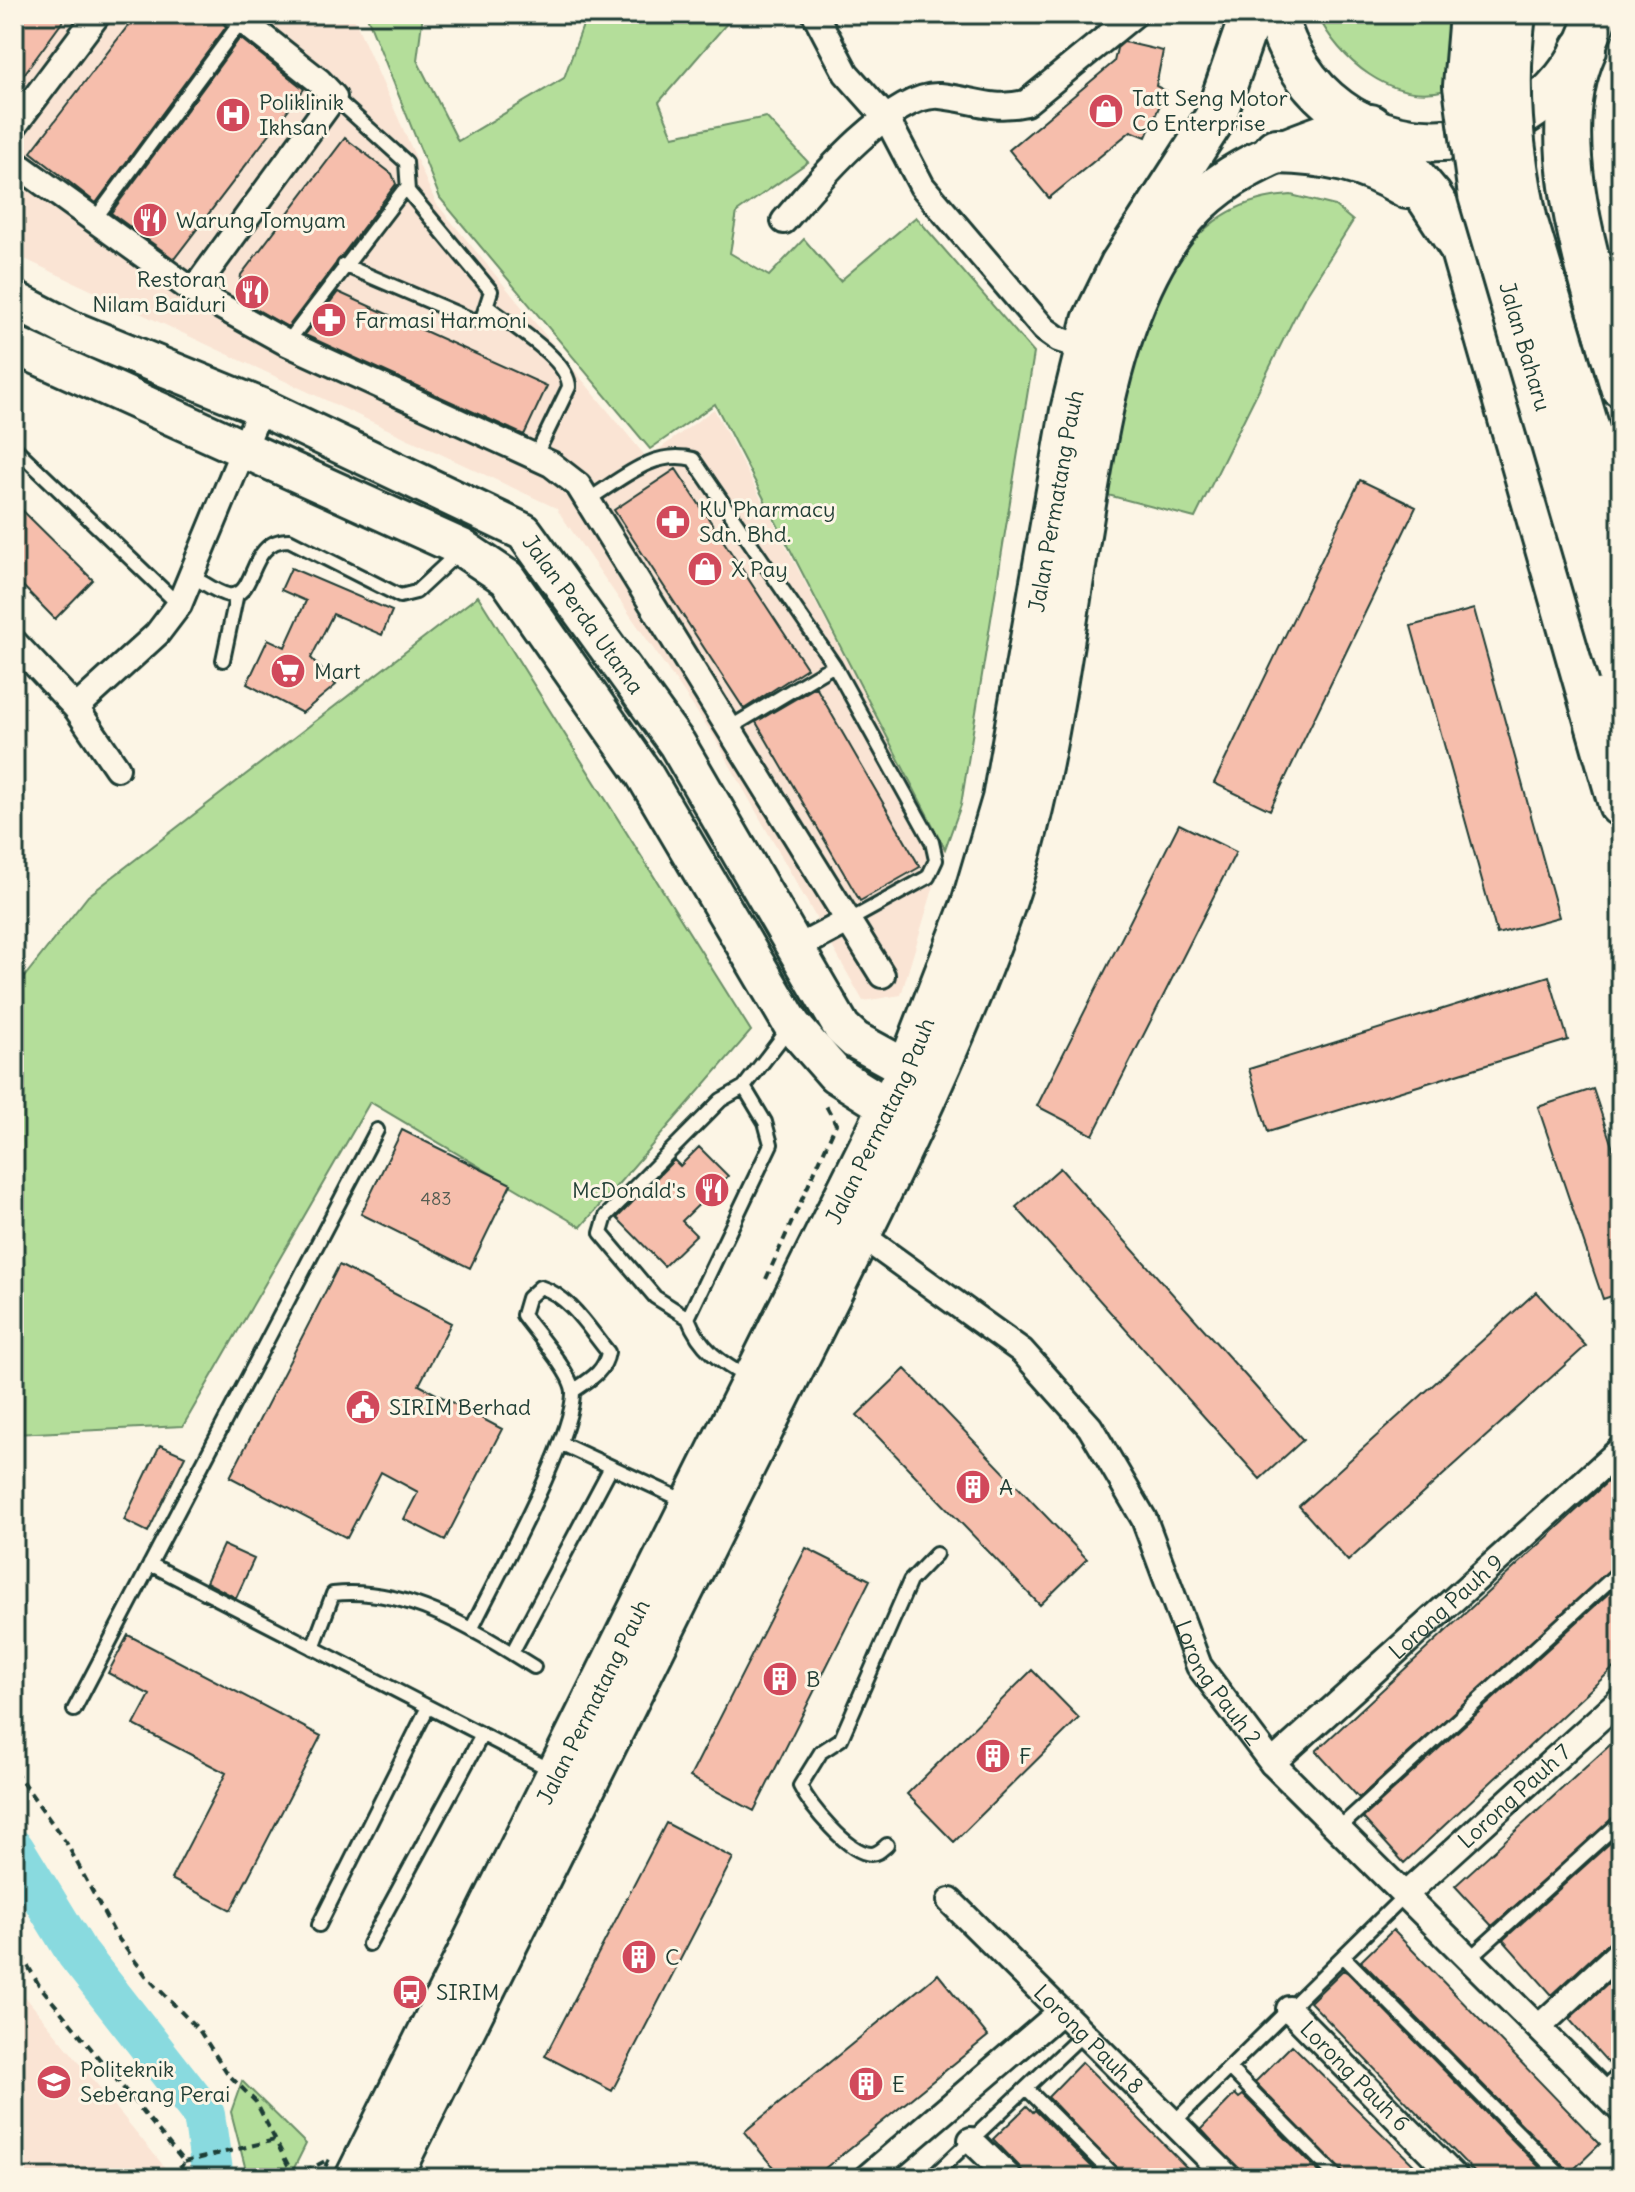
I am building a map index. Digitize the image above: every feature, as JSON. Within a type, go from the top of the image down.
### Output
[{"type":"highway","name":"Jalan Baharu","points":[[1472,14],[1466,86],[1481,195],[1621,673]]},
{"type":"highway","name":"Jalan Baharu","points":[[1513,14],[1507,73],[1508,127],[1525,222],[1621,544]]},
{"type":"highway","points":[[1590,32],[1577,66],[1567,133],[1569,178],[1621,384]]},
{"type":"highway","points":[[1365,124],[1451,230],[1621,804]]},
{"type":"highway","points":[[1276,151],[1348,158],[1382,170],[1414,189],[1451,230]]},
{"type":"highway","points":[[1451,230],[1511,201],[1548,198],[1578,215]]},
{"type":"main road","name":"Jalan Permatang Pauh","points":[[356,2178],[908,1069],[972,904],[1003,799],[1085,348],[1121,264],[1215,118],[1251,14]]},
{"type":"main road","points":[[1276,14],[1288,48],[1325,98],[1365,124],[1414,140],[1437,141],[1493,131],[1542,103],[1559,87],[1590,32]]},
{"type":"main road","name":"Jalan Permatang Pauh","points":[[390,2178],[861,1235],[947,1049],[1000,918],[1036,789],[1095,448],[1124,330],[1146,276],[1173,231],[1219,183],[1276,151],[1365,124]]},
{"type":"street","points":[[14,126],[98,14]]},
{"type":"street","points":[[815,14],[846,73],[887,119],[922,186],[1033,318],[1058,339],[1085,348]]},
{"type":"street","points":[[784,221],[837,158],[909,105],[938,96],[1003,108],[1026,103],[1135,14]]},
{"type":"street","points":[[193,291],[334,97],[319,81],[238,17]]},
{"type":"street","points":[[14,162],[193,291],[287,343],[535,457],[565,474],[589,499],[882,975]]},
{"type":"street","name":"Jalan Perda Utama","points":[[14,300],[70,329],[261,407],[524,532],[677,744],[842,1028],[864,1045],[908,1069]]},
{"type":"street","name":"Jalan Perda Utama","points":[[14,345],[462,548],[507,578],[644,774],[792,1025],[835,1074],[889,1108]]},
{"type":"street","points":[[76,708],[157,634],[179,605],[261,407]]},
{"type":"street","points":[[14,642],[76,708],[117,768]]},
{"type":"street","points":[[795,949],[850,920]]},
{"type":"street","name":"Lorong Pauh 2","points":[[861,1235],[1022,1351],[1090,1427],[1144,1519],[1199,1666],[1272,1763],[1621,2110]]},
{"type":"street","name":"Lorong Pauh 9","points":[[1272,1763],[1621,1449]]},
{"type":"street","name":"Lorong Pauh 7","points":[[1406,1894],[1621,1699]]},
{"type":"street","name":"Lorong Pauh 8","points":[[950,1901],[1059,2013],[1229,2178]]},
{"type":"street","points":[[1539,2027],[1621,1951]]},
{"type":"street","name":"Lorong Pauh 6","points":[[1289,2009],[1456,2178]]},
{"type":"street","points":[[866,2178],[1059,2013]]},
{"type":"street","points":[[971,2140],[1010,2178]]},
{"type":"lane","points":[[95,219],[238,17]]},
{"type":"lane","points":[[334,97],[406,162],[408,191],[491,291],[488,307],[475,321],[344,265]]},
{"type":"lane","points":[[287,343],[344,265],[403,191],[408,191]]},
{"type":"lane","points":[[488,307],[554,358],[569,377],[569,387],[535,457]]},
{"type":"lane","points":[[14,447],[179,605]]},
{"type":"lane","points":[[589,499],[658,457],[675,454],[693,459],[834,665],[932,842],[936,860],[928,877],[850,920]]},
{"type":"lane","points":[[193,577],[227,595],[237,593],[245,588],[262,548],[275,540],[289,540],[400,596],[416,592],[462,548]]},
{"type":"lane","points":[[223,660],[237,593]]},
{"type":"lane","points":[[731,727],[834,665]]},
{"type":"lane","points":[[752,1381],[710,1354],[695,1337],[688,1318],[655,1297],[601,1233],[606,1216],[721,1100],[744,1087],[792,1025]]},
{"type":"lane","points":[[688,1318],[771,1144],[765,1122],[744,1087]]},
{"type":"lane","points":[[74,1710],[377,1130]]},
{"type":"lane","points":[[472,1628],[560,1443],[573,1391],[567,1376],[523,1315],[528,1298],[540,1287],[554,1291],[569,1304],[608,1352],[607,1363],[598,1374],[573,1391]]},
{"type":"lane","points":[[560,1443],[692,1504]]},
{"type":"lane","points":[[512,1653],[611,1467]]},
{"type":"lane","points":[[887,1845],[877,1853],[868,1854],[833,1830],[800,1786],[821,1752],[841,1739],[910,1581],[936,1554]]},
{"type":"lane","points":[[150,1564],[559,1774]]},
{"type":"lane","points":[[1339,1828],[1621,1570]]},
{"type":"lane","points":[[313,1648],[333,1594],[362,1591],[385,1593],[472,1628],[534,1667]]},
{"type":"lane","points":[[319,1925],[428,1707]]},
{"type":"lane","points":[[369,1944],[482,1735]]},
{"type":"lane","points":[[1470,1958],[1621,1821]]},
{"type":"lane","points":[[1173,2123],[1406,1894]]},
{"type":"lane","points":[[1343,1956],[1563,2178]]},
{"type":"lane","points":[[931,2178],[1082,2035]]},
{"type":"lane","points":[[1229,2068],[1338,2178]]},
{"type":"lane","points":[[1602,2090],[1621,2073]]},
{"type":"lane","points":[[1026,2088],[1116,2178]]},
{"type":"path","points":[[14,1770],[67,1844],[115,1934],[147,1977],[199,2030],[228,2074],[256,2102],[288,2165],[300,2174],[329,2159],[320,2178]]},
{"type":"path","points":[[14,1942],[39,1985],[187,2161]]},
{"type":"path","points":[[175,2178],[187,2161],[276,2140]]},
{"type":"path","points":[[284,2178],[288,2165]]},
{"type":"shaded area","points":[[14,14],[352,14],[436,203],[647,458],[714,409],[945,849],[901,995],[863,1001],[713,735],[556,508],[14,254]]},
{"type":"shaded area","name":"Politeknik Seberang Perai","points":[[14,1979],[167,2170],[163,2178],[14,2178]]},
{"type":"green space","points":[[366,14],[423,14],[417,60],[458,141],[564,78],[587,14],[735,14],[659,102],[673,136],[766,117],[808,162],[737,212],[730,253],[769,276],[804,239],[840,281],[916,217],[1034,353],[961,805],[945,849],[715,404],[650,449],[440,198]]},
{"type":"green space","points":[[1317,14],[1540,14],[1530,32],[1513,48],[1457,86],[1426,93],[1387,84],[1369,74],[1339,47]]},
{"type":"green space","points":[[1291,195],[1335,206],[1353,221],[1303,300],[1195,518],[1104,494],[1136,353],[1152,306],[1175,264],[1205,229],[1243,205]]},
{"type":"green space","points":[[478,596],[751,1031],[581,1227],[370,1102],[183,1426],[14,1434],[14,990],[88,896]]},
{"type":"green space","points":[[242,2081],[306,2144],[289,2178],[248,2178],[231,2112]]},
{"type":"building","points":[[14,14],[68,14],[14,88]]},
{"type":"building","points":[[137,14],[217,14],[226,27],[96,203],[31,152]]},
{"type":"building","points":[[240,38],[304,89],[174,259],[111,213]]},
{"type":"building","name":"Tatt Seng Motor Co Enterprise","points":[[1124,42],[1163,51],[1156,86],[1166,91],[1146,137],[1131,131],[1049,198],[1009,150],[1114,62],[1117,48]]},
{"type":"building","points":[[345,138],[392,174],[396,184],[288,327],[238,299],[241,275]]},
{"type":"building","points":[[338,292],[547,386],[524,435],[305,335]]},
{"type":"building","points":[[676,469],[807,668],[744,709],[614,510]]},
{"type":"building","points":[[1360,480],[1416,507],[1270,810],[1214,783]]},
{"type":"building","points":[[14,502],[93,580],[55,619],[14,577]]},
{"type":"building","points":[[291,568],[392,611],[382,635],[333,614],[311,658],[336,685],[302,713],[247,684],[268,639],[285,647],[306,601],[281,590]]},
{"type":"building","points":[[1474,609],[1559,917],[1497,934],[1411,626]]},
{"type":"building","points":[[816,687],[920,867],[860,901],[756,722]]},
{"type":"building","points":[[1179,824],[1236,852],[1093,1135],[1037,1106]]},
{"type":"building","points":[[1549,976],[1568,1040],[1268,1132],[1249,1069]]},
{"type":"building","points":[[1593,1089],[1621,1173],[1621,1293],[1603,1299],[1538,1107]]},
{"type":"building","points":[[402,1130],[511,1184],[470,1268],[361,1214]]},
{"type":"building","points":[[699,1147],[728,1176],[682,1221],[696,1235],[664,1266],[617,1218],[674,1160],[680,1166]]},
{"type":"building","points":[[1060,1168],[1303,1440],[1260,1479],[1016,1207]]},
{"type":"building","name":"SIRIM Berhad","points":[[339,1265],[451,1323],[419,1385],[502,1429],[445,1540],[404,1519],[418,1492],[381,1472],[347,1538],[230,1477]]},
{"type":"building","points":[[1536,1292],[1586,1346],[1348,1561],[1299,1506]]},
{"type":"building","name":"A","points":[[905,1369],[1087,1559],[1040,1605],[857,1415]]},
{"type":"building","points":[[160,1445],[185,1456],[148,1532],[124,1520]]},
{"type":"building","points":[[1621,1469],[1621,1561],[1359,1798],[1316,1751]]},
{"type":"building","points":[[223,1545],[254,1559],[236,1598],[206,1582]]},
{"type":"building","name":"B","points":[[806,1548],[870,1580],[754,1811],[690,1777]]},
{"type":"building","points":[[1621,1582],[1621,1661],[1404,1863],[1363,1818]]},
{"type":"building","points":[[128,1635],[321,1736],[231,1910],[171,1879],[226,1773],[134,1725],[150,1695],[108,1673]]},
{"type":"building","name":"F","points":[[1032,1670],[1079,1718],[954,1842],[907,1794]]},
{"type":"building","points":[[1621,1735],[1621,1812],[1492,1926],[1455,1886]]},
{"type":"building","name":"C","points":[[666,1823],[733,1858],[612,2091],[545,2056]]},
{"type":"building","points":[[1621,1833],[1621,1936],[1611,1940],[1552,1995],[1503,1940]]},
{"type":"building","points":[[1393,1930],[1600,2144],[1570,2173],[1361,1961]]},
{"type":"building","points":[[1343,1970],[1550,2178],[1480,2178],[1310,2002]]},
{"type":"building","points":[[1621,1971],[1621,2058],[1611,2066],[1569,2019]]},
{"type":"building","name":"E","points":[[938,1974],[988,2036],[813,2178],[782,2178],[744,2132]]},
{"type":"building","points":[[1292,2045],[1427,2178],[1347,2178],[1255,2082]]},
{"type":"building","points":[[1082,2062],[1197,2178],[1125,2178],[1048,2097]]},
{"type":"building","points":[[1235,2094],[1239,2098],[1243,2095],[1325,2178],[1246,2178],[1201,2129]]},
{"type":"building","points":[[1027,2106],[1033,2112],[1035,2110],[1103,2178],[1025,2178],[1020,2167],[993,2139]]},
{"type":"waterway","points":[[14,1850],[77,1953],[204,2115],[213,2178]]},
{"type":"place","name":"Tatt Seng Motor Co Enterprise","points":[[1106,111]]},
{"type":"place","name":"Poliklinik Ikhsan","points":[[233,115]]},
{"type":"place","name":"Warung Tomyam","points":[[150,220]]},
{"type":"place","name":"Restoran Nilam Baiduri","points":[[252,292]]},
{"type":"place","name":"Farmasi Harmoni","points":[[329,320]]},
{"type":"place","name":"KU Pharmacy Sdn. Bhd.","points":[[673,522]]},
{"type":"place","name":"X Pay","points":[[705,569]]},
{"type":"place","name":"Mart","points":[[288,671]]},
{"type":"place","name":"McDonald's","points":[[712,1190]]},
{"type":"place","name":"SIRIM Berhad","points":[[363,1407]]},
{"type":"place","name":"A","points":[[973,1487]]},
{"type":"place","name":"B","points":[[780,1679]]},
{"type":"place","name":"F","points":[[993,1756]]},
{"type":"place","name":"C","points":[[639,1957]]},
{"type":"place","name":"SIRIM","points":[[410,1992]]},
{"type":"place","name":"Politeknik Seberang Perai","points":[[54,2082]]},
{"type":"place","name":"E","points":[[866,2084]]}]
